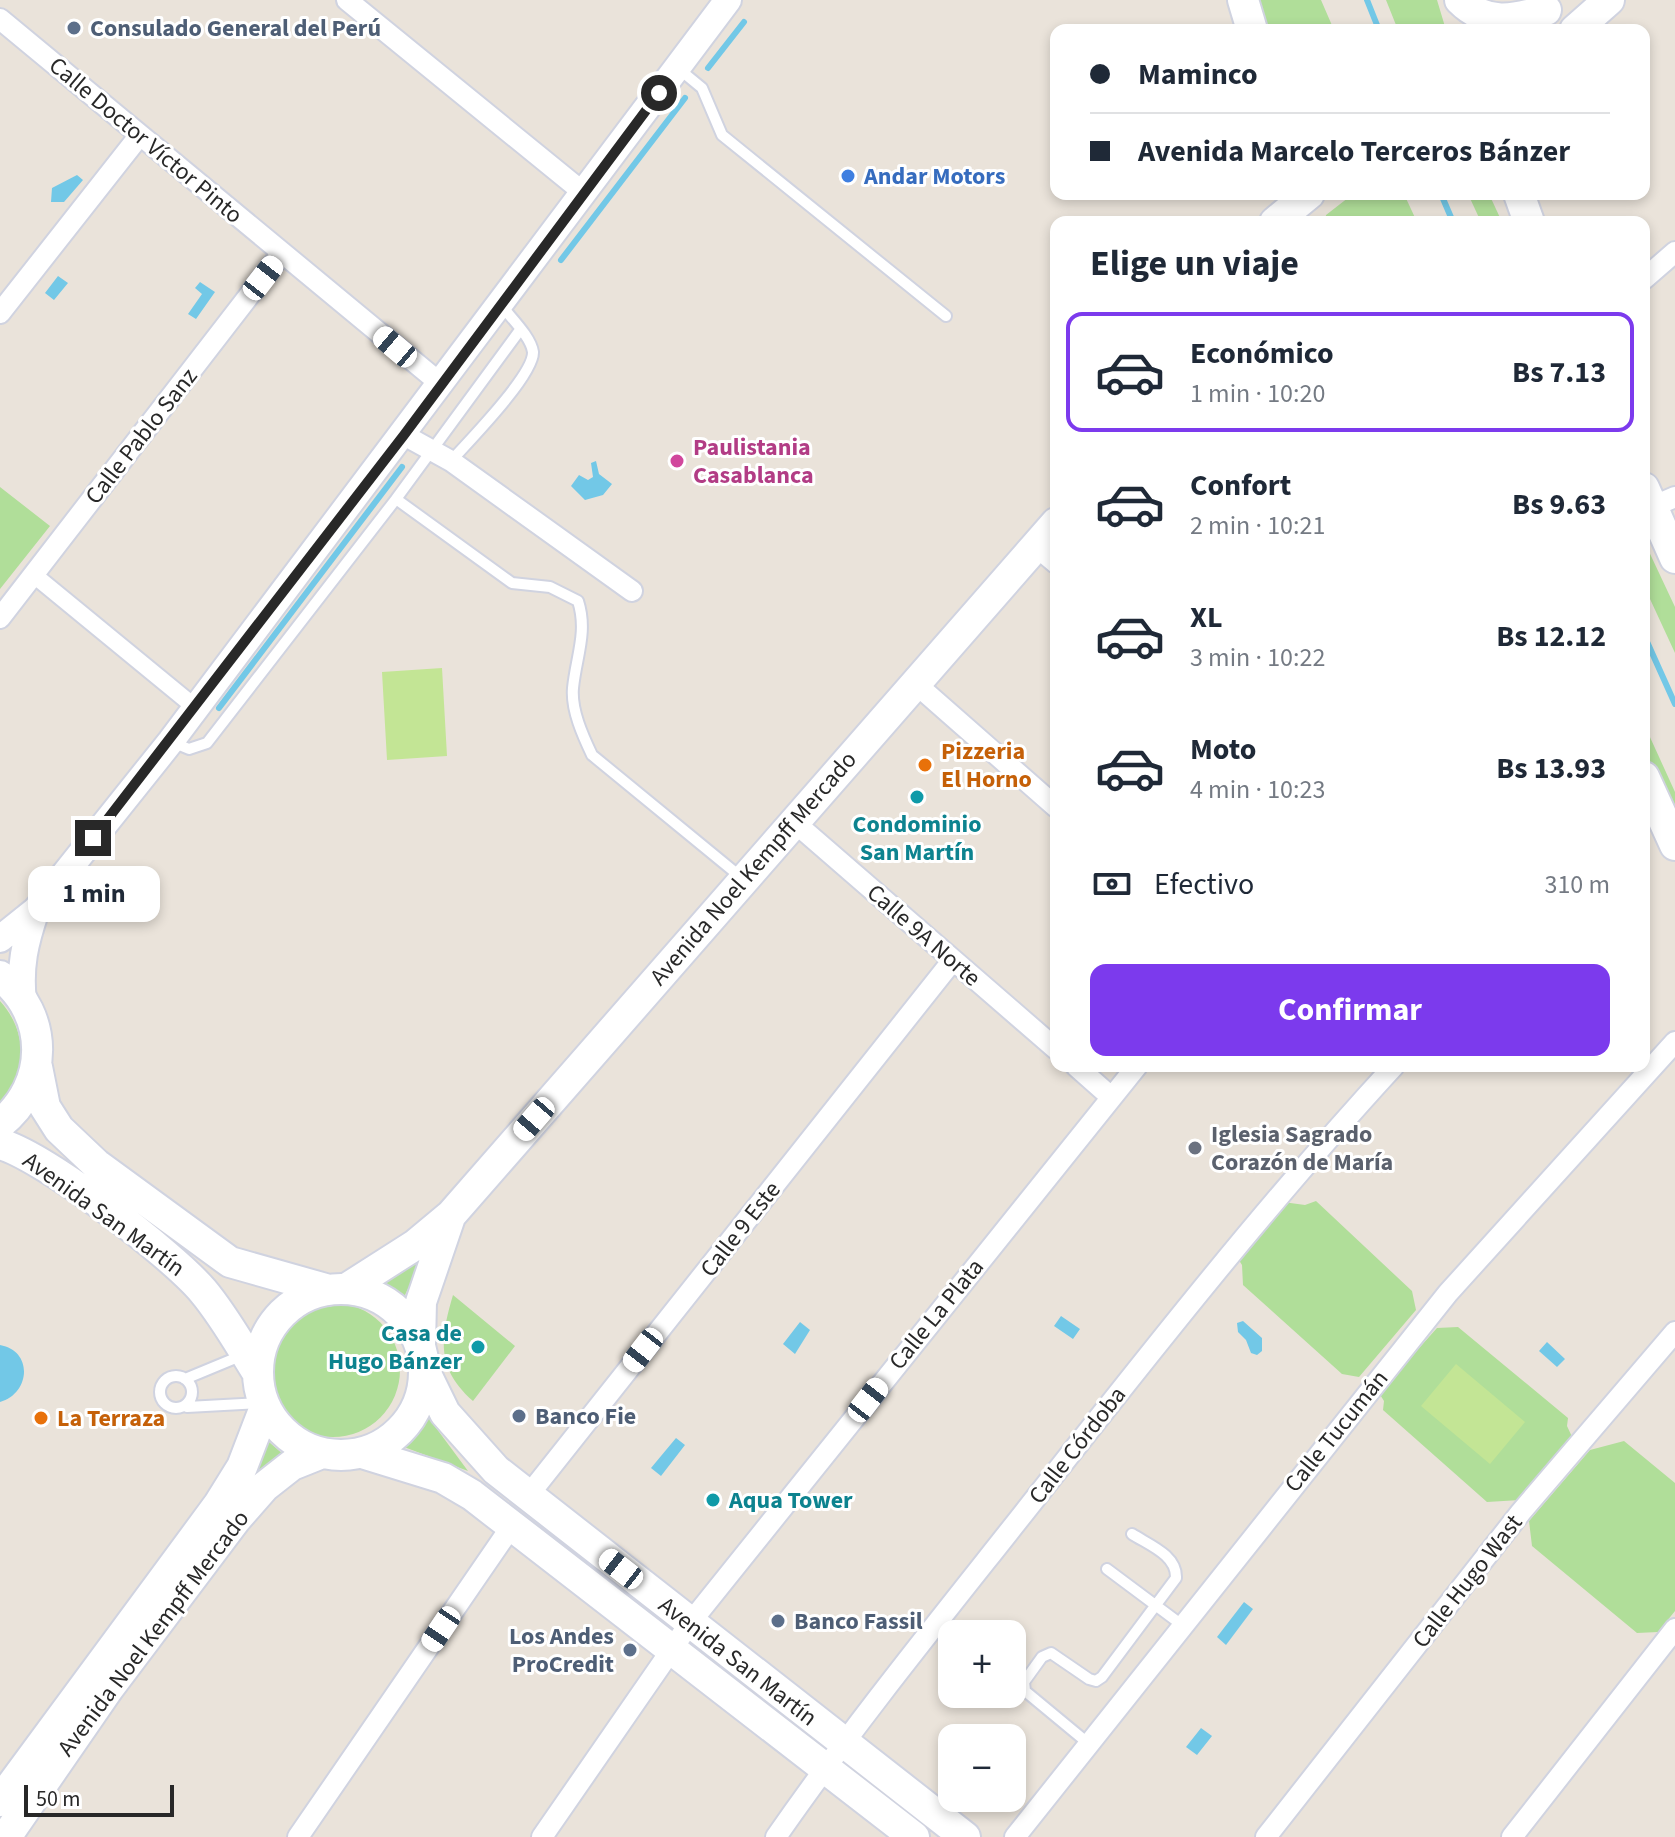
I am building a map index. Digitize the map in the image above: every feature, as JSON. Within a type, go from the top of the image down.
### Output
[{"type":"main road","points":[[1243,0],[1250,24]]},
{"type":"main road","points":[[1458,0],[1480,16],[1499,20],[1520,18],[1551,5]]},
{"type":"main road","points":[[1458,0],[1464,24]]},
{"type":"main road","points":[[1582,24],[1609,0]]},
{"type":"main road","points":[[1527,24],[1551,5]]},
{"type":"main road","points":[[1284,216],[1309,200]]},
{"type":"main road","points":[[1657,498],[1675,558]]},
{"type":"main road","name":"Avenida Noel Kempff Mercado","points":[[337,1290],[415,1245],[451,1215],[916,684],[1047,555]]},
{"type":"main road","points":[[1650,797],[1675,845]]},
{"type":"main road","points":[[0,976],[23,1001]]},
{"type":"main road","name":"Avenida San Martín","points":[[23,1001],[33,1020],[38,1043],[37,1067],[45,1107],[59,1129],[96,1164],[230,1262],[337,1290]]},
{"type":"main road","points":[[0,1124],[14,1113],[29,1091],[37,1067]]},
{"type":"main road","name":"Avenida San Martín","points":[[0,1144],[33,1158],[183,1269],[254,1358]]},
{"type":"main road","name":"Avenida Noel Kempff Mercado","points":[[422,1358],[421,1302],[451,1215]]},
{"type":"main road","points":[[337,1290],[370,1294],[391,1306],[408,1323],[422,1358],[420,1399],[407,1424],[387,1442],[362,1453],[322,1453],[299,1444],[279,1428],[265,1405],[254,1358],[270,1327],[286,1309],[306,1297],[337,1290]]},
{"type":"main road","name":"Avenida San Martín","points":[[422,1358],[445,1413],[496,1470],[965,1837]]},
{"type":"main road","name":"Avenida Noel Kempff Mercado","points":[[0,1801],[219,1504],[242,1467],[265,1405]]},
{"type":"main road","name":"Avenida Noel Kempff Mercado","points":[[6,1837],[108,1689],[236,1519],[264,1487],[292,1465],[322,1453]]},
{"type":"main road","name":"Avenida San Martín","points":[[362,1453],[443,1478],[513,1524],[914,1837]]},
{"type":"street","points":[[0,11],[10,0]]},
{"type":"street","points":[[347,0],[584,193]]},
{"type":"street","points":[[0,939],[36,910],[171,741],[728,0]]},
{"type":"street","name":"Calle Doctor Víctor Pinto","points":[[0,19],[441,384]]},
{"type":"street","points":[[0,313],[140,135]]},
{"type":"street","points":[[1650,274],[1675,252]]},
{"type":"street","name":"Calle Pablo Sanz","points":[[0,618],[282,253]]},
{"type":"street","points":[[404,435],[442,456],[632,591]]},
{"type":"street","points":[[34,575],[196,708]]},
{"type":"street","points":[[916,684],[1050,802]]},
{"type":"street","name":"Calle 9A Norte","points":[[793,821],[1050,1044]]},
{"type":"street","points":[[23,1001],[20,977],[23,951],[36,910]]},
{"type":"street","name":"Calle 9 Este","points":[[527,1497],[953,960]]},
{"type":"street","name":"Calle Tucumán","points":[[1650,1070],[1675,1042]]},
{"type":"street","points":[[1083,1072],[1111,1097]]},
{"type":"street","name":"Calle La Plata","points":[[542,1837],[690,1623],[1132,1072]]},
{"type":"street","name":"Calle Córdoba","points":[[776,1837],[842,1743],[1205,1284],[1300,1169],[1389,1072]]},
{"type":"street","name":"Calle Tucumán","points":[[1015,1837],[1448,1293],[1648,1072]]},
{"type":"street","name":"Calle Hugo Wast","points":[[1266,1837],[1521,1512],[1675,1332]]},
{"type":"street","points":[[298,1837],[513,1524]]},
{"type":"street","points":[[1512,1837],[1675,1629]]},
{"type":"lane","points":[[678,68],[702,88],[722,135],[946,316]]},
{"type":"lane","points":[[171,741],[189,749],[207,743],[396,499],[504,402],[531,363],[533,351],[501,305]]},
{"type":"lane","points":[[442,456],[520,330]]},
{"type":"lane","points":[[396,499],[512,583],[550,587],[578,601],[583,617],[582,644],[573,691],[581,732],[592,755],[743,879]]},
{"type":"lane","points":[[254,1358],[185,1379],[171,1375],[164,1379],[161,1389],[170,1408],[265,1405]]},
{"type":"lane","points":[[185,1379],[191,1398],[187,1407]]},
{"type":"lane","points":[[1089,1744],[1025,1691],[1024,1682],[1042,1657],[1051,1653],[1096,1681],[1156,1606],[1176,1578],[1177,1568],[1171,1559],[1132,1534]]},
{"type":"lane","points":[[1107,1569],[1182,1625]]},
{"type":"green space","points":[[1255,0],[1321,0],[1331,24],[1263,24]]},
{"type":"green space","points":[[1386,0],[1437,0],[1444,24],[1396,24]]},
{"type":"green space","points":[[1345,200],[1407,200],[1414,216],[1326,216]]},
{"type":"green space","points":[[1471,200],[1492,200],[1499,216],[1478,216]]},
{"type":"green space","points":[[0,487],[50,526],[0,589]]},
{"type":"green space","points":[[1650,554],[1675,607],[1675,653],[1650,599]]},
{"type":"green space","points":[[442,668],[447,756],[387,760],[382,672]]},
{"type":"green space","points":[[1650,737],[1675,792],[1675,820],[1650,764]]},
{"type":"green space","points":[[0,1001],[15,1025],[21,1052],[16,1078],[0,1102]]},
{"type":"green space","points":[[1316,1201],[1412,1291],[1416,1310],[1359,1377],[1342,1374],[1243,1285],[1242,1265],[1237,1257],[1283,1202],[1305,1205]]},
{"type":"green space","points":[[429,1246],[404,1297],[368,1281]]},
{"type":"green space","points":[[453,1295],[515,1346],[473,1401],[452,1377],[444,1352],[445,1325]]},
{"type":"green space","points":[[333,1303],[359,1308],[381,1322],[395,1344],[400,1370],[395,1396],[381,1418],[359,1432],[333,1437],[307,1432],[285,1418],[271,1396],[266,1370],[271,1344],[285,1322],[307,1308]]},
{"type":"green space","points":[[1458,1327],[1568,1418],[1567,1426],[1574,1441],[1520,1500],[1487,1502],[1383,1410],[1384,1401],[1379,1393],[1437,1328]]},
{"type":"green space","points":[[1456,1364],[1525,1422],[1490,1464],[1421,1406]]},
{"type":"green space","points":[[428,1417],[468,1471],[404,1447]]},
{"type":"green space","points":[[262,1436],[284,1455],[235,1489]]},
{"type":"green space","points":[[1624,1441],[1675,1483],[1675,1611],[1658,1632],[1637,1633],[1532,1546],[1529,1521],[1590,1450]]},
{"type":"water","points":[[77,175],[83,180],[64,202],[51,202],[52,188]]},
{"type":"water","points":[[58,276],[68,283],[54,300],[45,293]]},
{"type":"water","points":[[200,282],[215,292],[196,319],[188,314],[202,294],[195,288]]},
{"type":"water","points":[[596,461],[599,474],[612,484],[603,495],[585,500],[571,486],[579,475],[588,480],[593,477],[591,463]]},
{"type":"water","points":[[1061,1316],[1080,1329],[1073,1339],[1054,1326]]},
{"type":"water","points":[[1243,1321],[1262,1338],[1262,1351],[1257,1355],[1251,1353],[1246,1340],[1238,1332],[1237,1323]]},
{"type":"water","points":[[800,1322],[810,1330],[795,1354],[783,1344]]},
{"type":"water","points":[[1547,1342],[1565,1359],[1557,1367],[1539,1351]]},
{"type":"water","points":[[0,1345],[19,1355],[24,1373],[17,1391],[0,1402]]},
{"type":"water","points":[[676,1438],[685,1445],[661,1476],[651,1468]]},
{"type":"water","points":[[1244,1602],[1253,1609],[1226,1645],[1217,1637]]},
{"type":"water","points":[[1201,1728],[1212,1736],[1197,1755],[1186,1747]]},
{"type":"waterway","points":[[1367,0],[1377,24]]},
{"type":"waterway","points":[[708,68],[744,22]]},
{"type":"waterway","points":[[561,260],[685,98]]},
{"type":"waterway","points":[[1444,200],[1450,216]]},
{"type":"waterway","points":[[219,708],[402,467]]},
{"type":"waterway","points":[[1650,648],[1675,704]]},
{"type":"place","name":"Consulado General del Perú","points":[[74,28]]},
{"type":"place","name":"Andar Motors","points":[[848,176]]},
{"type":"place","name":"Paulistania Casablanca","points":[[677,461]]},
{"type":"place","name":"Pizzeria El Horno","points":[[925,765]]},
{"type":"place","name":"Condominio San Martín","points":[[917,797]]},
{"type":"place","name":"Iglesia Sagrado Corazón de María","points":[[1195,1148]]},
{"type":"place","name":"Casa de Hugo Bánzer","points":[[478,1347]]},
{"type":"place","name":"Banco Fie","points":[[519,1416]]},
{"type":"place","name":"La Terraza","points":[[41,1418]]},
{"type":"place","name":"Aqua Tower","points":[[713,1500]]},
{"type":"place","name":"Banco Fassil","points":[[778,1621]]},
{"type":"place","name":"Los Andes ProCredit","points":[[630,1650]]},
{"type":"route","points":[[93,838],[171,741],[404,435],[659,93]]}]
